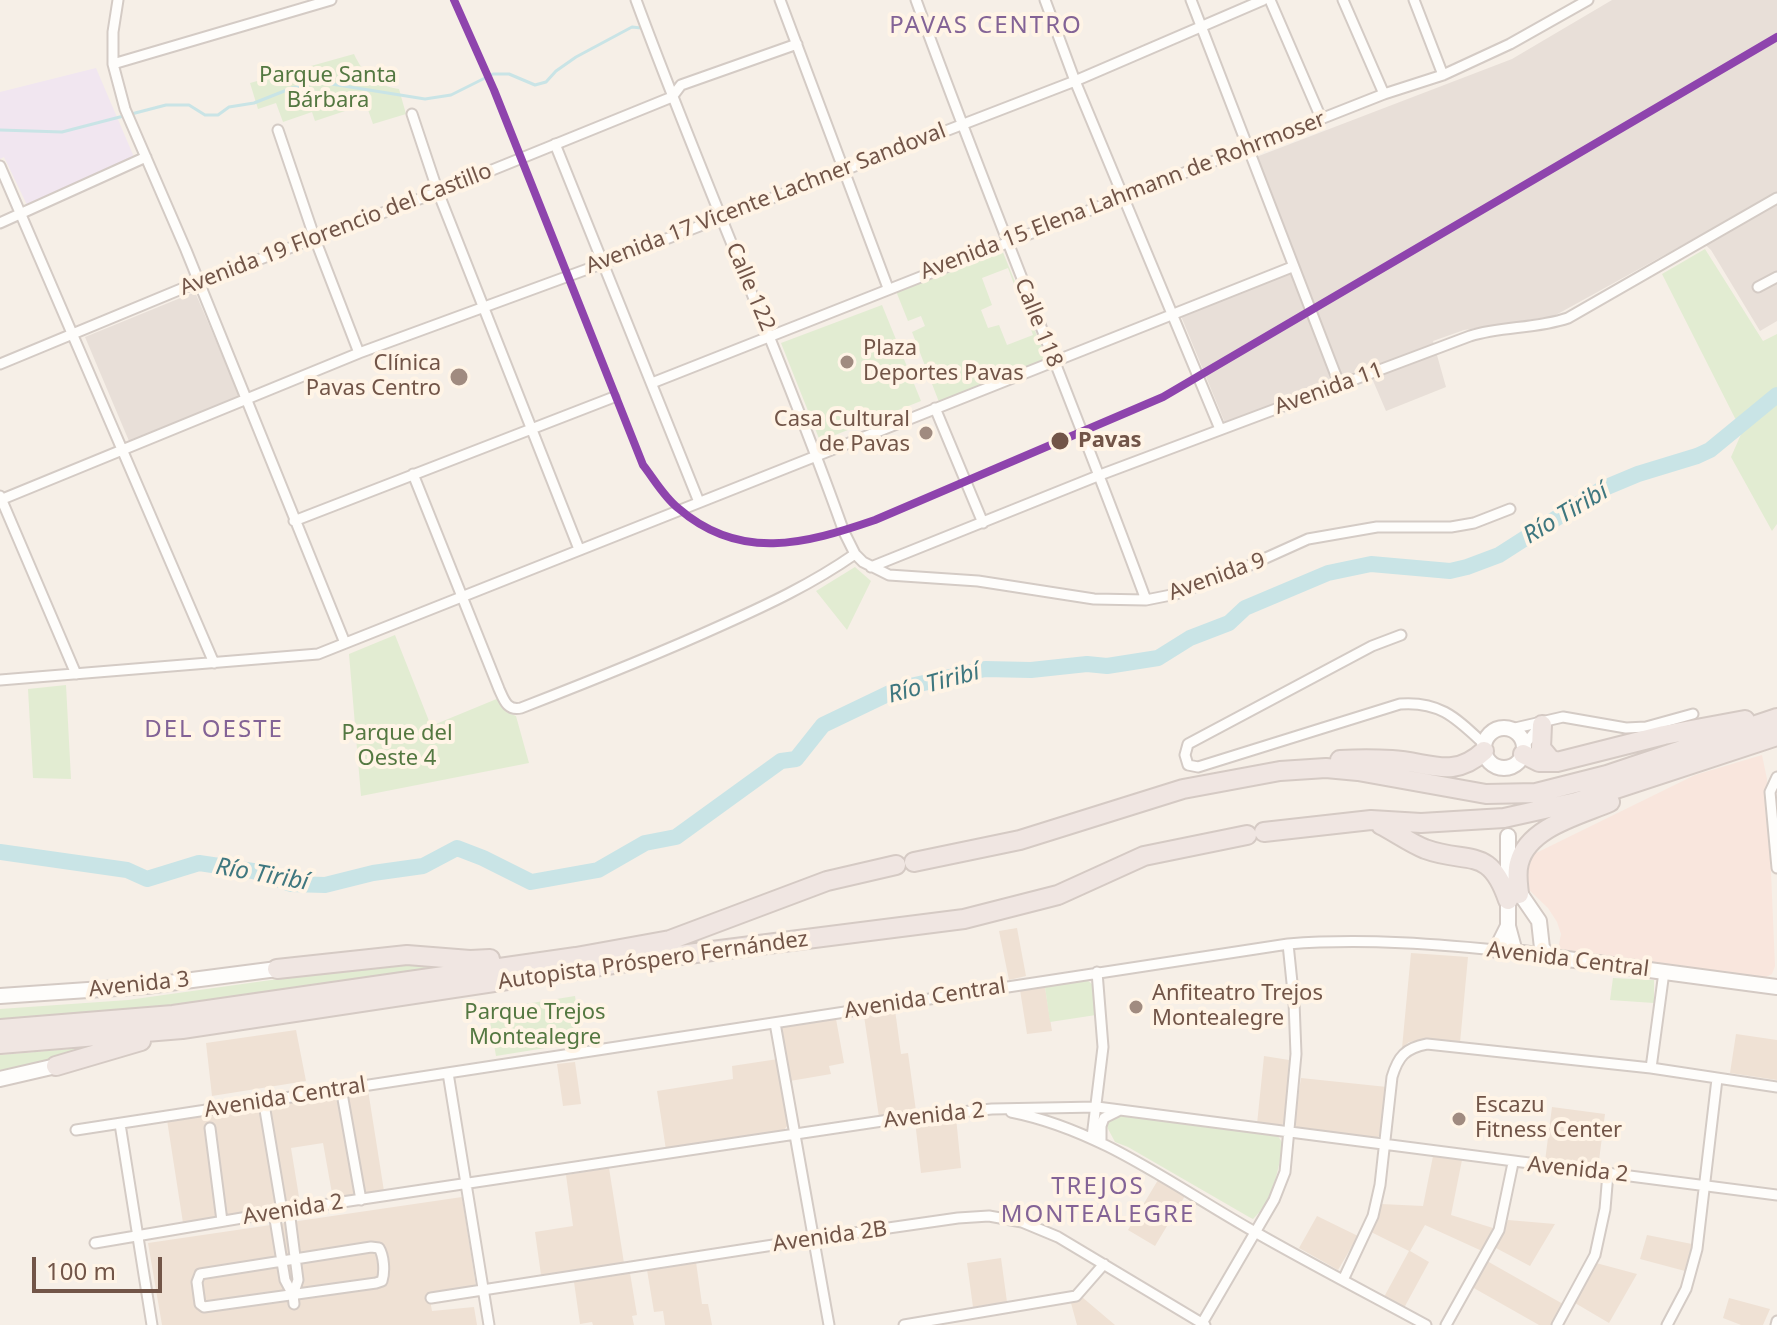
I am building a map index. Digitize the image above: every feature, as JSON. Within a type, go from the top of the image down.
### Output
[{"type":"highway","points":[[1520,755],[1539,762],[1557,762],[1664,735],[1777,716]]},
{"type":"highway","name":"Autopista Próspero Fernández","points":[[0,1029],[173,1015],[576,957],[670,940],[827,881],[1020,840],[1183,789],[1280,771],[1326,768],[1358,771],[1486,794],[1523,794],[1607,775],[1777,716]]},
{"type":"highway","points":[[1545,722],[1541,748],[1544,754],[1557,762]]},
{"type":"highway","name":"Autopista Próspero Fernández","points":[[0,1044],[182,1029],[633,961],[964,919],[1058,895],[1144,856],[1256,833],[1371,820],[1421,823],[1504,818],[1576,802],[1777,736]]},
{"type":"highway","points":[[1280,771],[1332,760],[1363,759],[1396,760],[1448,768],[1487,754]]},
{"type":"highway","points":[[1513,897],[1523,851],[1537,836],[1567,820],[1706,761]]},
{"type":"highway","points":[[1371,820],[1425,849],[1487,865],[1495,871],[1513,897]]},
{"type":"highway","points":[[277,969],[407,955],[470,960],[516,956],[576,957]]},
{"type":"highway","points":[[56,1066],[182,1029]]},
{"type":"street","points":[[118,0],[113,32],[113,64],[125,109],[345,643]]},
{"type":"street","points":[[113,64],[331,0]]},
{"type":"street","name":"Calle 122","points":[[636,0],[720,217],[771,335],[844,532],[855,554],[871,567]]},
{"type":"street","points":[[780,0],[888,288]]},
{"type":"street","name":"Calle 118","points":[[916,0],[1006,243],[1100,475],[1146,600]]},
{"type":"street","points":[[1045,0],[1075,81],[1220,429]]},
{"type":"street","points":[[1191,0],[1340,386]]},
{"type":"street","name":"Avenida 17 Vicente Lachner Sandoval","points":[[1,499],[359,353],[604,263],[1075,81],[1263,0]]},
{"type":"street","points":[[1270,0],[1321,118]]},
{"type":"street","points":[[1343,0],[1384,94]]},
{"type":"street","name":"Avenida 15 Elena Lahmann de Rohrmoser","points":[[652,383],[1321,118],[1443,75],[1510,44],[1588,0]]},
{"type":"street","points":[[1418,1],[1443,75]]},
{"type":"street","name":"Avenida 19 Florencio del Castillo","points":[[0,364],[73,332],[438,192],[672,97],[681,85],[797,44]]},
{"type":"street","points":[[412,114],[438,192],[579,549]]},
{"type":"street","points":[[278,130],[315,239],[359,353]]},
{"type":"street","points":[[555,144],[699,502]]},
{"type":"street","points":[[0,223],[146,157]]},
{"type":"street","points":[[0,166],[214,663]]},
{"type":"street","name":"Avenida 11","points":[[871,567],[1100,475],[1486,331],[1568,318],[1777,198]]},
{"type":"street","points":[[0,680],[318,654],[1292,267]]},
{"type":"street","points":[[1758,287],[1777,277]]},
{"type":"street","points":[[294,521],[614,397]]},
{"type":"street","points":[[935,408],[983,523]]},
{"type":"street","points":[[413,474],[499,689],[507,705],[516,710],[775,602],[810,584],[855,554]]},
{"type":"street","points":[[1,499],[76,674]]},
{"type":"street","name":"Avenida 9","points":[[871,567],[889,575],[978,581],[1094,599],[1146,600],[1176,594],[1308,539],[1377,527],[1451,527],[1474,523],[1510,509]]},
{"type":"street","points":[[1401,635],[1372,646],[1188,744],[1185,755],[1188,765],[1198,767],[1400,704],[1414,703],[1448,713],[1503,768],[1520,755],[1521,737],[1511,729]]},
{"type":"street","points":[[1545,722],[1520,755],[1504,786],[1487,754],[1492,731],[1563,717],[1626,728],[1646,727],[1693,714]]},
{"type":"street","points":[[1776,781],[1770,792],[1777,868]]},
{"type":"street","points":[[1508,836],[1515,943]]},
{"type":"street","points":[[1513,897],[1539,921],[1542,948],[1551,958]]},
{"type":"street","points":[[1496,950],[1515,943],[1529,944],[1540,935]]},
{"type":"street","points":[[1515,943],[1536,946],[1540,935]]},
{"type":"street","name":"Avenida Central","points":[[76,1130],[1288,944],[1387,940],[1496,950],[1515,943],[1551,958],[1777,987]]},
{"type":"street","points":[[1203,1325],[1274,1200],[1285,1172],[1296,1054],[1288,944]]},
{"type":"street","name":"Avenida 3","points":[[0,996],[146,986],[277,969]]},
{"type":"street","points":[[1097,972],[1103,1047],[1097,1139]]},
{"type":"street","points":[[1651,1068],[1664,972]]},
{"type":"street","points":[[775,1023],[829,1325]]},
{"type":"street","points":[[1343,1280],[1373,1216],[1392,1077],[1397,1060],[1406,1050],[1427,1044],[1651,1068],[1777,1087]]},
{"type":"street","points":[[0,1079],[56,1066]]},
{"type":"street","points":[[448,1073],[489,1325]]},
{"type":"street","points":[[1667,1325],[1692,1270],[1717,1079]]},
{"type":"street","points":[[343,1099],[361,1200]]},
{"type":"street","name":"Avenida 2","points":[[95,1243],[794,1134],[938,1113],[992,1109],[1097,1107],[1777,1195]]},
{"type":"street","points":[[992,1109],[1053,1122],[1097,1139],[1255,1232],[1426,1325]]},
{"type":"street","points":[[265,1110],[282,1212],[296,1259],[298,1280],[294,1300]]},
{"type":"street","points":[[1097,1139],[1104,1118],[1120,1110]]},
{"type":"street","points":[[120,1124],[152,1325]]},
{"type":"street","points":[[210,1128],[222,1221]]},
{"type":"street","points":[[1446,1325],[1499,1230],[1513,1163]]},
{"type":"street","points":[[1557,1325],[1595,1255],[1605,1209],[1608,1173]]},
{"type":"street","points":[[282,1212],[282,1261],[285,1280],[294,1300]]},
{"type":"street","name":"Avenida 2B","points":[[431,1298],[812,1239],[989,1216],[1022,1222],[1058,1237],[1203,1325]]},
{"type":"street","points":[[379,1248],[384,1276],[382,1281],[376,1283],[294,1300],[204,1307],[200,1304],[197,1282],[200,1274],[282,1261],[379,1248]]},
{"type":"street","points":[[904,1325],[1076,1296],[1104,1264]]},
{"type":"shaded area","points":[[1612,0],[1777,0],[1777,321],[1760,331],[1711,250],[1697,237],[1554,316],[1464,330],[1433,341],[1446,387],[1386,411],[1368,369],[1225,423],[1181,316],[1298,271],[1251,159],[1512,59]]},
{"type":"shaded area","points":[[96,68],[134,157],[27,205],[4,157],[0,159],[0,92]]},
{"type":"shaded area","points":[[195,292],[240,397],[129,441],[85,337]]},
{"type":"shaded area","points":[[1762,755],[1767,779],[1775,966],[1772,974],[1762,979],[1558,949],[1561,934],[1557,922],[1548,908],[1528,889],[1527,865],[1532,855],[1695,775]]},
{"type":"shaded area","points":[[1017,928],[1026,976],[1009,980],[999,931]]},
{"type":"shaded area","points":[[1411,953],[1468,957],[1460,1043],[1427,1039],[1409,1042],[1402,1048]]},
{"type":"shaded area","points":[[1045,987],[1052,1031],[1027,1034],[1020,990]]},
{"type":"shaded area","points":[[895,1010],[901,1054],[908,1053],[916,1111],[879,1117],[864,1016]]},
{"type":"shaded area","points":[[836,1019],[844,1063],[829,1066],[831,1074],[790,1081],[782,1027]]},
{"type":"shaded area","points":[[296,1030],[306,1081],[212,1096],[206,1043]]},
{"type":"shaded area","points":[[1736,1034],[1777,1040],[1777,1080],[1730,1073]]},
{"type":"shaded area","points":[[1264,1056],[1289,1060],[1286,1121],[1279,1127],[1257,1124]]},
{"type":"shaded area","points":[[778,1059],[788,1125],[782,1132],[666,1150],[657,1091],[733,1079],[732,1066]]},
{"type":"shaded area","points":[[575,1062],[581,1104],[563,1106],[557,1064]]},
{"type":"shaded area","points":[[1301,1078],[1387,1087],[1379,1136],[1375,1139],[1301,1130],[1294,1123]]},
{"type":"shaded area","points":[[368,1090],[384,1191],[333,1199],[323,1143],[291,1148],[300,1203],[183,1223],[167,1120]]},
{"type":"shaded area","points":[[1552,1107],[1605,1114],[1598,1168],[1545,1161]]},
{"type":"shaded area","points":[[956,1117],[961,1168],[921,1173],[915,1121]]},
{"type":"shaded area","points":[[1433,1156],[1462,1160],[1451,1215],[1493,1228],[1482,1251],[1425,1225],[1410,1251],[1429,1262],[1404,1308],[1384,1297],[1409,1251],[1371,1232],[1381,1204],[1423,1206]]},
{"type":"shaded area","points":[[609,1168],[624,1263],[541,1275],[535,1232],[573,1226],[566,1175]]},
{"type":"shaded area","points":[[1158,1180],[1185,1196],[1155,1246],[1128,1230]]},
{"type":"shaded area","points":[[462,1197],[476,1286],[429,1294],[432,1311],[474,1307],[477,1325],[162,1325],[148,1243]]},
{"type":"shaded area","points":[[1317,1216],[1358,1236],[1338,1270],[1299,1248]]},
{"type":"shaded area","points":[[1508,1220],[1555,1224],[1530,1266],[1494,1247]]},
{"type":"shaded area","points":[[1647,1235],[1692,1244],[1685,1271],[1640,1259]]},
{"type":"shaded area","points":[[1001,1258],[1007,1302],[973,1307],[967,1263]]},
{"type":"shaded area","points":[[1487,1261],[1563,1304],[1551,1325],[1539,1325],[1472,1287]]},
{"type":"shaded area","points":[[696,1262],[702,1304],[708,1304],[712,1325],[665,1325],[663,1311],[654,1312],[647,1270]]},
{"type":"shaded area","points":[[1596,1263],[1637,1274],[1609,1323],[1575,1303]]},
{"type":"shaded area","points":[[630,1273],[637,1315],[632,1316],[634,1325],[580,1324],[574,1282]]},
{"type":"shaded area","points":[[1082,1297],[1115,1325],[1077,1325],[1071,1303]]},
{"type":"shaded area","points":[[1729,1298],[1770,1309],[1763,1325],[1741,1325],[1723,1318]]},
{"type":"green space","name":"Parque Santa Bárbara","points":[[354,54],[372,78],[399,89],[406,114],[373,124],[366,104],[315,121],[312,112],[283,122],[276,103],[258,109],[250,83]]},
{"type":"green space","points":[[1705,249],[1763,341],[1777,334],[1777,524],[1772,531],[1731,457],[1742,432],[1662,274]]},
{"type":"green space","points":[[1002,250],[1047,360],[939,402],[912,332],[925,326],[921,316],[908,321],[896,291]],"holes":[[[1008,268],[1033,335],[1007,345],[999,325],[988,328],[981,310],[992,305],[982,278]]]},
{"type":"green space","name":"Plaza Deportes Pavas","points":[[882,305],[921,401],[820,441],[781,343]]},
{"type":"green space","points":[[855,567],[871,581],[847,630],[816,591]]},
{"type":"green space","name":"Parque del Oeste 4","points":[[395,635],[431,726],[499,698],[506,712],[516,716],[529,763],[361,796],[349,654]]},
{"type":"green space","points":[[66,685],[71,779],[33,778],[28,689]]},
{"type":"green space","points":[[411,963],[437,967],[129,1016],[0,1025],[0,1009],[128,1000],[314,974],[326,969]]},
{"type":"green space","points":[[1613,978],[1654,980],[1654,1003],[1610,1000]]},
{"type":"green space","points":[[1087,980],[1092,984],[1096,1015],[1050,1022],[1045,987]]},
{"type":"green space","name":"Parque Trejos Montealegre","points":[[575,996],[582,1042],[496,1056],[488,1010]]},
{"type":"green space","points":[[93,1047],[23,1067],[0,1070],[0,1055]]},
{"type":"green space","points":[[1114,1116],[1140,1116],[1278,1136],[1283,1144],[1274,1184],[1266,1203],[1253,1219],[1115,1142],[1106,1125]]},
{"type":"waterway","points":[[0,130],[62,132],[166,105],[189,105],[205,115],[218,115],[229,107],[254,103],[292,88],[319,82],[425,99],[451,95],[493,74],[509,74],[535,85],[546,82],[576,57],[632,27],[641,28]]},
{"type":"waterway","name":"Río Tiribí","points":[[0,852],[127,870],[147,879],[199,863],[253,871],[291,884],[325,885],[373,873],[423,866],[457,848],[531,882],[598,870],[645,843],[676,837],[781,761],[796,759],[823,725],[896,690],[985,669],[1031,670],[1087,664],[1107,666],[1158,658],[1190,638],[1229,623],[1245,608],[1328,573],[1371,564],[1450,571],[1467,567],[1499,555],[1602,489],[1710,450],[1777,395]]},
{"type":"transit line","points":[[454,0],[494,90],[643,465],[673,504],[701,525],[749,542],[774,543],[823,536],[875,520],[1163,397],[1777,37]]},
{"type":"place","name":"Plaza Deportes Pavas","points":[[847,362]]},
{"type":"place","name":"Clínica Pavas Centro","points":[[459,377]]},
{"type":"place","name":"Casa Cultural de Pavas","points":[[926,433]]},
{"type":"place","name":"Pavas","points":[[1060,441]]},
{"type":"place","name":"Anfiteatro Trejos Montealegre","points":[[1136,1007]]},
{"type":"place","name":"Escazu Fitness Center","points":[[1459,1119]]},
{"type":"district","name":"PAVAS CENTRO","points":[[986,26]]},
{"type":"district","name":"DEL OESTE","points":[[214,730]]},
{"type":"district","name":"TREJOS MONTEALEGRE","points":[[1098,1201]]}]
